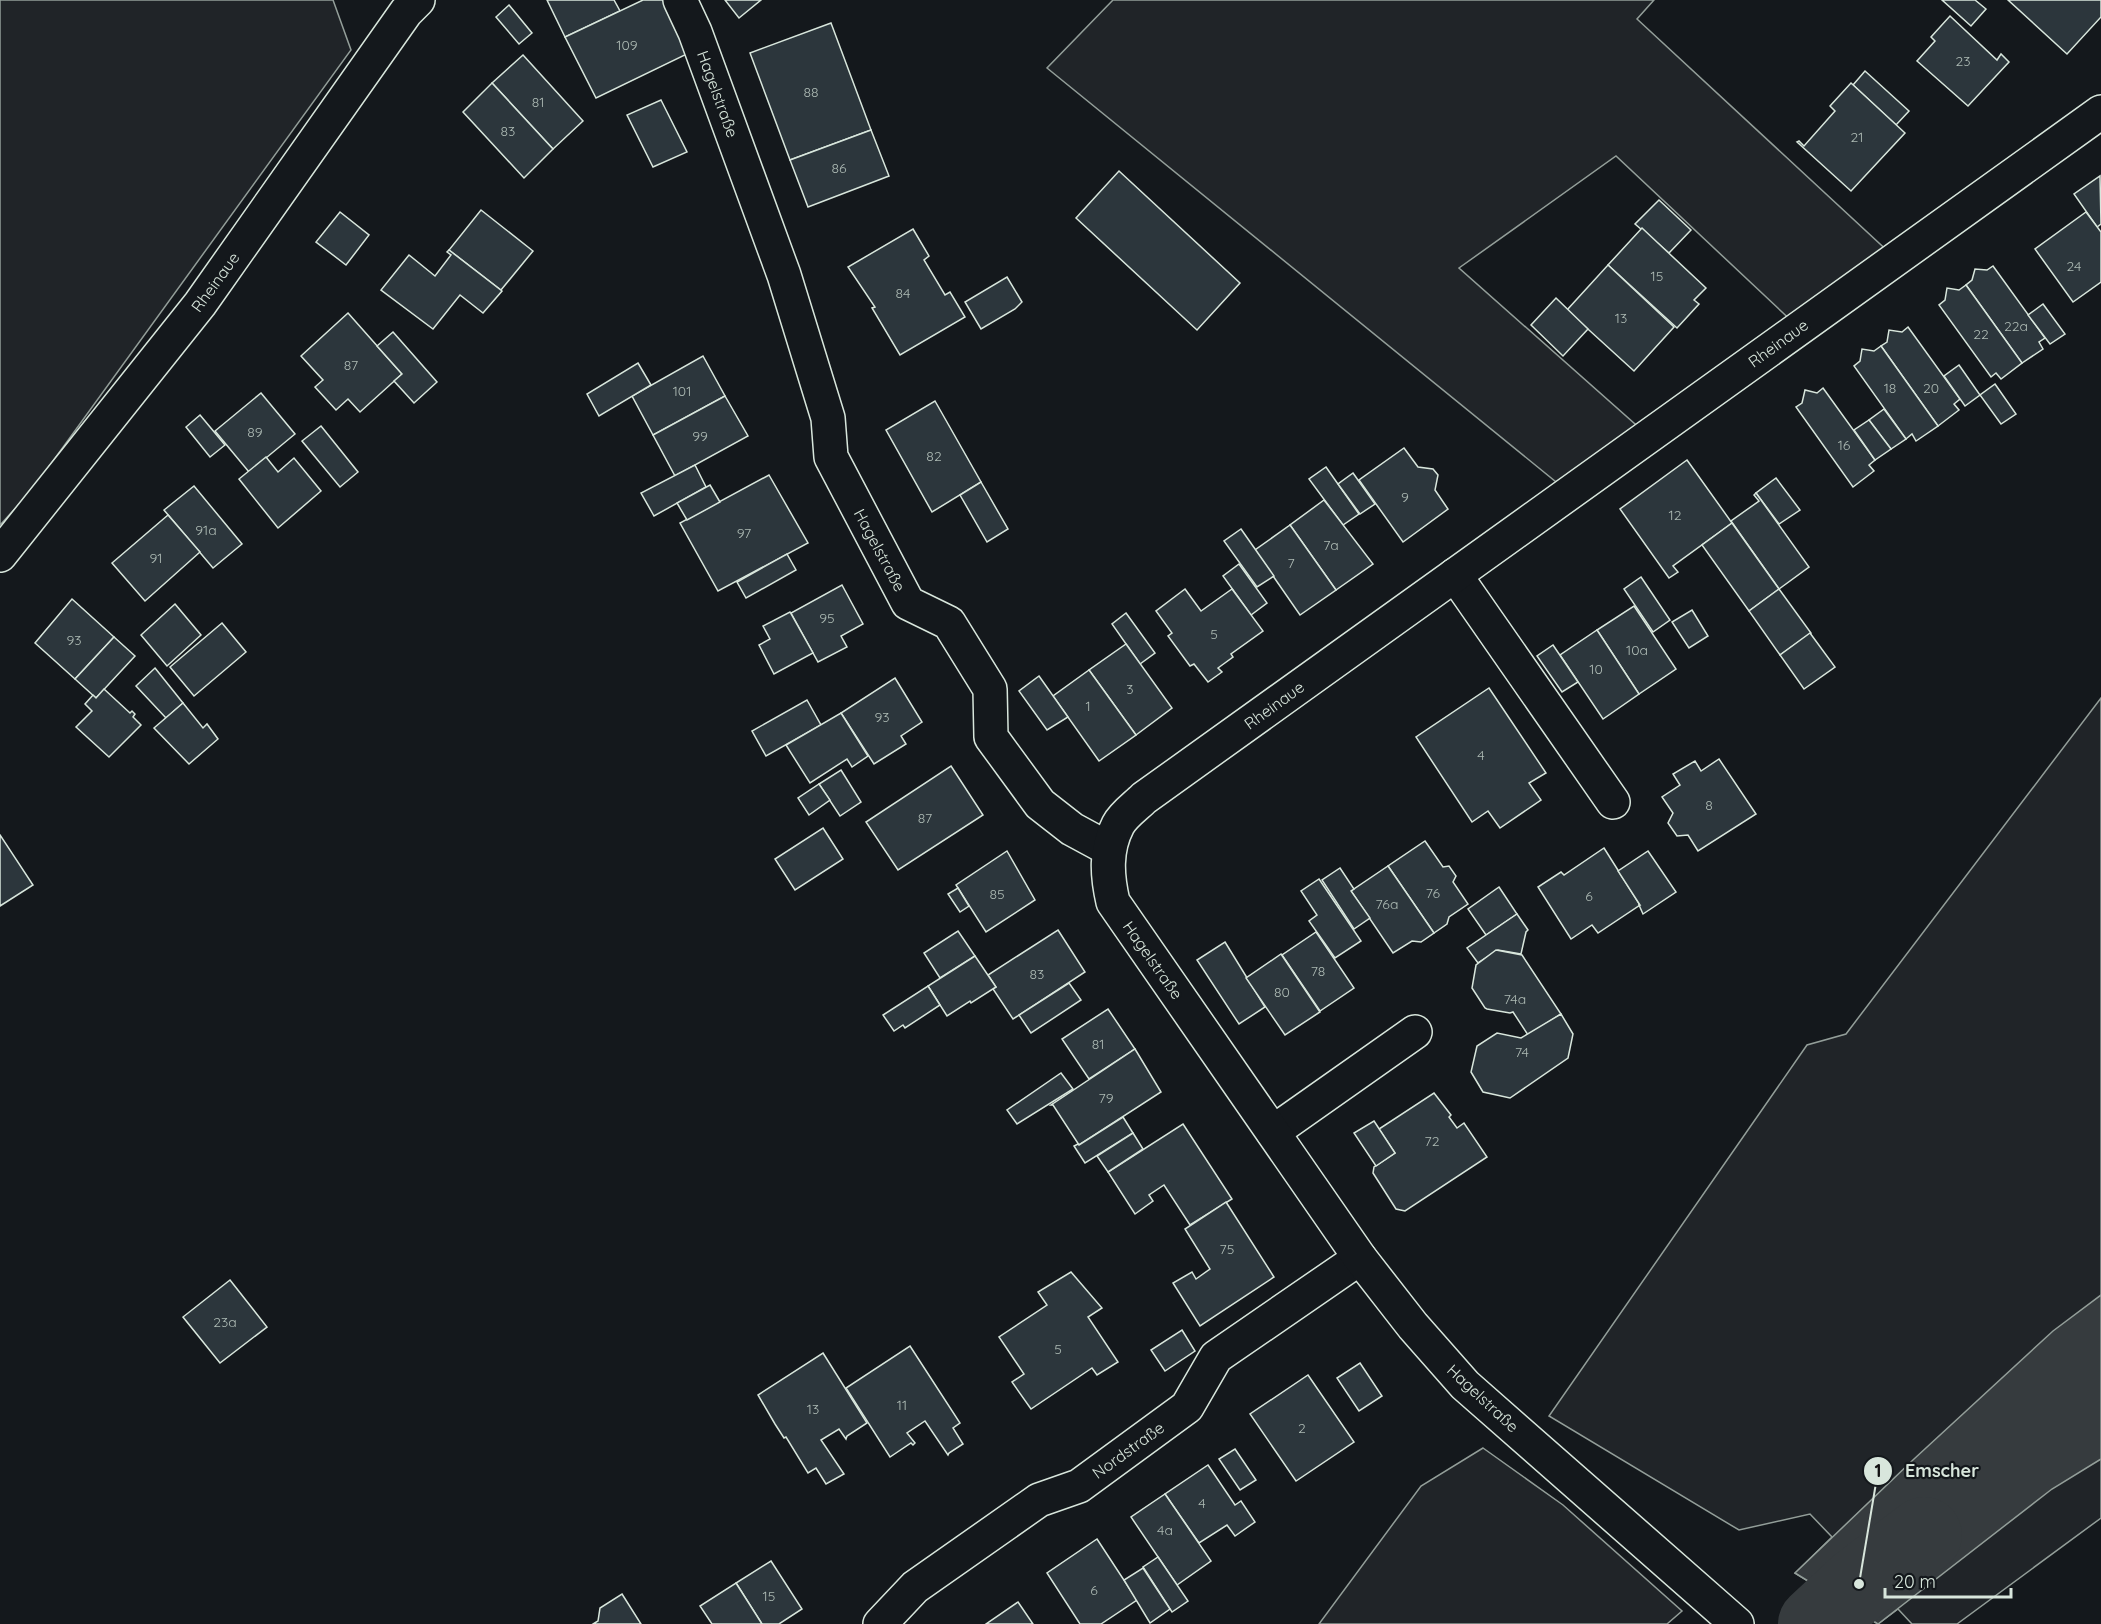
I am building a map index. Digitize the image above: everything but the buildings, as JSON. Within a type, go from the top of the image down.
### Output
[{"type":"street","name":"Rheinaue","points":[[0,555],[200,304],[406,12],[418,0]]},
{"type":"street","name":"Hagelstraße","points":[[680,0],[695,32],[784,275],[828,418],[831,457],[908,603],[949,623],[990,689],[991,737],[1040,804],[1072,829],[1109,849],[1107,876],[1113,902],[1360,1258],[1413,1326],[1465,1385],[1737,1624]]},
{"type":"street","name":"Rheinaue","points":[[1109,849],[1118,823],[1144,798],[2101,112]]},
{"type":"street","points":[[1455,574],[1613,802]]},
{"type":"street","points":[[1273,1132],[1415,1032]]},
{"type":"street","name":"Nordstraße","points":[[880,1624],[915,1587],[1039,1500],[1079,1486],[1186,1407],[1216,1357],[1360,1258]]},
{"type":"shaded area","points":[[0,0],[333,0],[351,50],[32,490],[0,525]]},
{"type":"shaded area","points":[[1113,0],[1654,0],[1637,19],[1893,256],[1797,326],[1616,156],[1459,268],[1644,432],[1566,490],[1047,68]]},
{"type":"shaded area","points":[[2101,698],[2101,1518],[1957,1624],[1912,1624],[1898,1609],[1878,1624],[1795,1573],[1832,1537],[1810,1514],[1739,1530],[1549,1416],[1807,1045],[1846,1034]]},
{"type":"shaded area","points":[[2101,1295],[2101,1459],[2052,1489],[1878,1624],[1795,1573],[2053,1331]]},
{"type":"shaded area","points":[[1483,1448],[1563,1505],[1682,1611],[1667,1624],[1319,1624],[1421,1486]]},
{"type":"waterway","points":[[1816,1624],[1859,1584],[1924,1535]]},
{"type":"place","name":"Emscher","points":[[1859,1584]]}]
